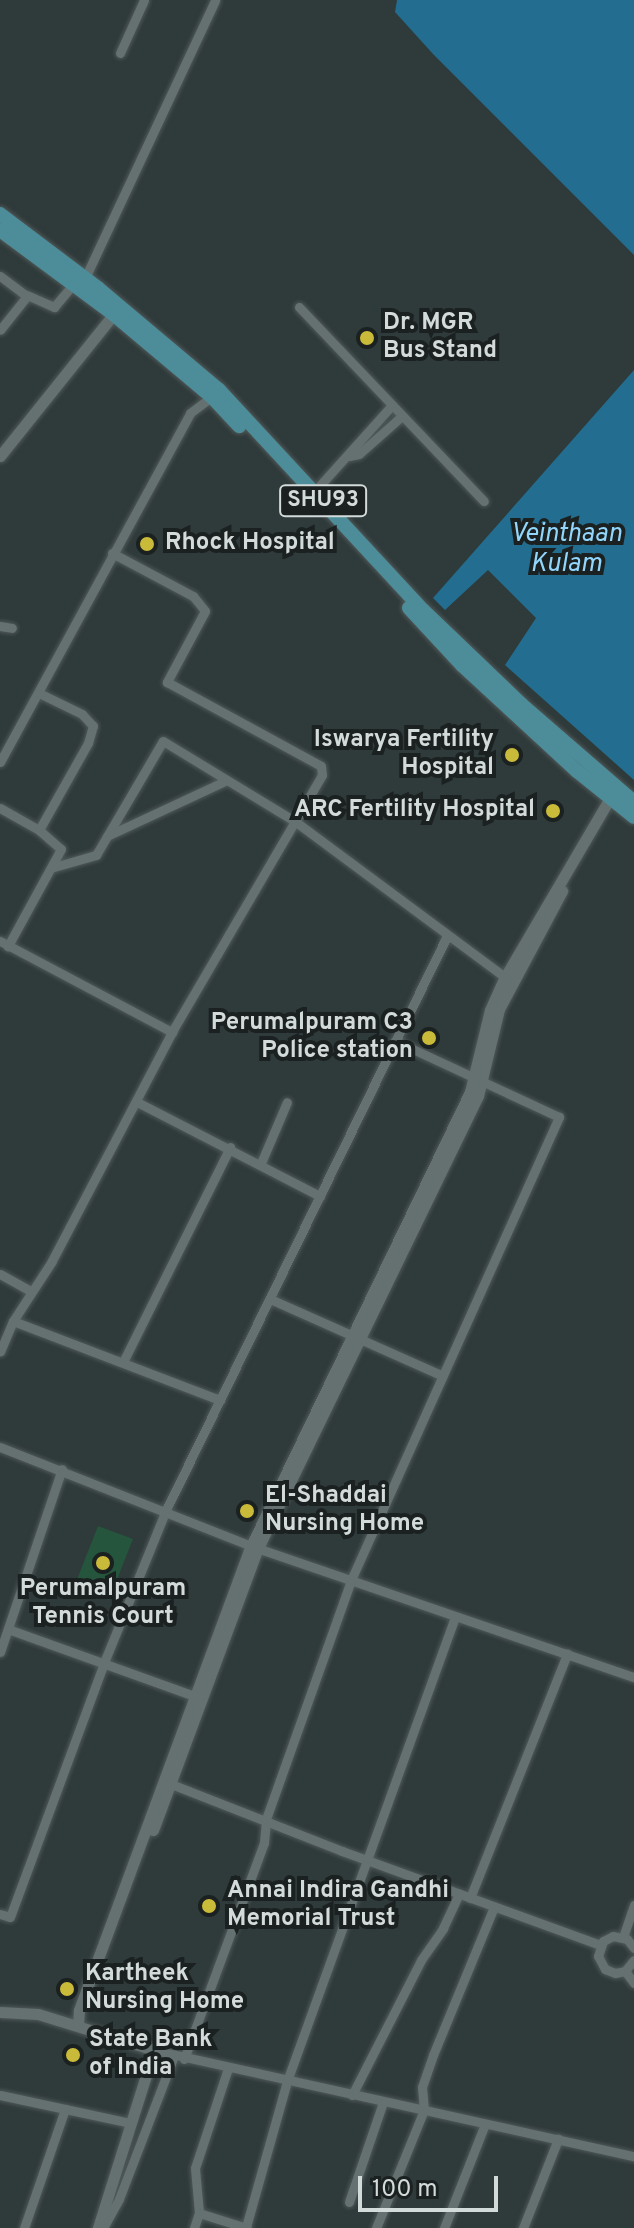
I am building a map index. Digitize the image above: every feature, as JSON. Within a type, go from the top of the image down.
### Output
[{"type":"main road","name":"SHU93","points":[[0,214],[216,394],[314,492],[423,610],[619,797],[634,817]]},
{"type":"main road","name":"SHU93","points":[[0,230],[79,281]]},
{"type":"main road","name":"SHU93","points":[[216,394],[462,665],[619,797]]},
{"type":"street","points":[[120,53],[144,0]]},
{"type":"street","points":[[0,276],[27,295],[54,307],[79,281],[215,0]]},
{"type":"street","points":[[0,330],[27,295]]},
{"type":"street","points":[[299,307],[484,501]]},
{"type":"street","points":[[0,456],[117,310]]},
{"type":"street","points":[[0,762],[190,413],[216,394]]},
{"type":"street","points":[[314,492],[392,405]]},
{"type":"street","points":[[349,456],[359,454],[402,416]]},
{"type":"street","points":[[0,1351],[13,1321],[52,1261],[172,1032],[320,785],[321,766],[167,682],[205,611],[193,596],[112,553]]},
{"type":"street","points":[[0,626],[12,628]]},
{"type":"street","points":[[39,693],[82,714],[93,726],[88,743],[39,830]]},
{"type":"street","points":[[54,867],[96,855],[163,741],[296,822],[505,977]]},
{"type":"street","points":[[107,836],[227,780]]},
{"type":"street","points":[[479,1078],[486,1025],[505,977],[619,797]]},
{"type":"street","points":[[166,1782],[194,1696],[255,1547],[479,1078],[505,995],[619,797]]},
{"type":"street","points":[[0,808],[39,830],[61,849],[54,867],[4,943],[172,1032]]},
{"type":"street","points":[[0,1914],[10,1917],[103,1665],[166,1510],[447,936]]},
{"type":"street","points":[[100,2228],[119,2199],[264,1843],[266,1819],[351,1580],[559,1117],[395,1041]]},
{"type":"street","points":[[137,1102],[230,1147],[320,1196]]},
{"type":"street","points":[[261,1163],[287,1102]]},
{"type":"street","points":[[124,1360],[230,1147]]},
{"type":"street","points":[[0,1274],[31,1291]]},
{"type":"street","points":[[270,1299],[443,1376]]},
{"type":"street","points":[[13,1321],[124,1360],[220,1400]]},
{"type":"street","points":[[0,1447],[255,1547],[634,1677]]},
{"type":"street","points":[[0,1652],[62,1469]]},
{"type":"street","points":[[78,2024],[79,2010],[255,1547]]},
{"type":"street","points":[[199,2213],[246,2228],[287,2081],[455,1618]]},
{"type":"street","points":[[8,1629],[194,1696]]},
{"type":"street","points":[[470,1898],[567,1654]]},
{"type":"street","points":[[166,1782],[600,1945]]},
{"type":"street","points":[[352,2095],[459,1894]]},
{"type":"street","points":[[623,1937],[634,1905]]},
{"type":"street","points":[[376,2228],[424,2110],[422,2087],[433,2055],[494,1907]]},
{"type":"street","points":[[634,1948],[623,1937],[608,1938],[600,1945],[599,1961],[605,1969],[615,1973],[625,1971],[634,1960]]},
{"type":"street","points":[[625,1971],[634,1983]]},
{"type":"street","points":[[0,2012],[26,2012],[78,2024],[179,2058],[634,2156]]},
{"type":"street","points":[[100,2228],[154,2050]]},
{"type":"street","points":[[194,2228],[199,2213],[195,2168],[228,2068]]},
{"type":"street","points":[[0,2095],[131,2123]]},
{"type":"street","points":[[349,2202],[383,2102]]},
{"type":"street","points":[[24,2228],[65,2109]]},
{"type":"street","points":[[444,2228],[485,2124]]},
{"type":"street","points":[[523,2228],[558,2139]]},
{"type":"green space","name":"Perumalpuram Tennis Court","points":[[98,1526],[133,1539],[109,1600],[74,1587]]},
{"type":"water","points":[[397,0],[634,0],[634,255],[433,54],[395,12]]},
{"type":"water","name":"Veinthaan Kulam","points":[[634,370],[634,780],[505,665],[536,618],[488,570],[445,610],[433,598]]},
{"type":"place","name":"Dr. MGR Bus Stand","points":[[367,338]]},
{"type":"place","name":"Rhock Hospital","points":[[147,544]]},
{"type":"place","name":"Iswarya Fertility Hospital","points":[[512,755]]},
{"type":"place","name":"ARC Fertility Hospital","points":[[553,811]]},
{"type":"place","name":"Perumalpuram C3 Police station","points":[[429,1038]]},
{"type":"place","name":"El-Shaddai Nursing Home","points":[[247,1511]]},
{"type":"place","name":"Perumalpuram Tennis Court","points":[[103,1563]]},
{"type":"place","name":"Annai Indira Gandhi Memorial Trust","points":[[209,1906]]},
{"type":"place","name":"Kartheek Nursing Home","points":[[67,1989]]},
{"type":"place","name":"State Bank of India","points":[[73,2055]]}]
